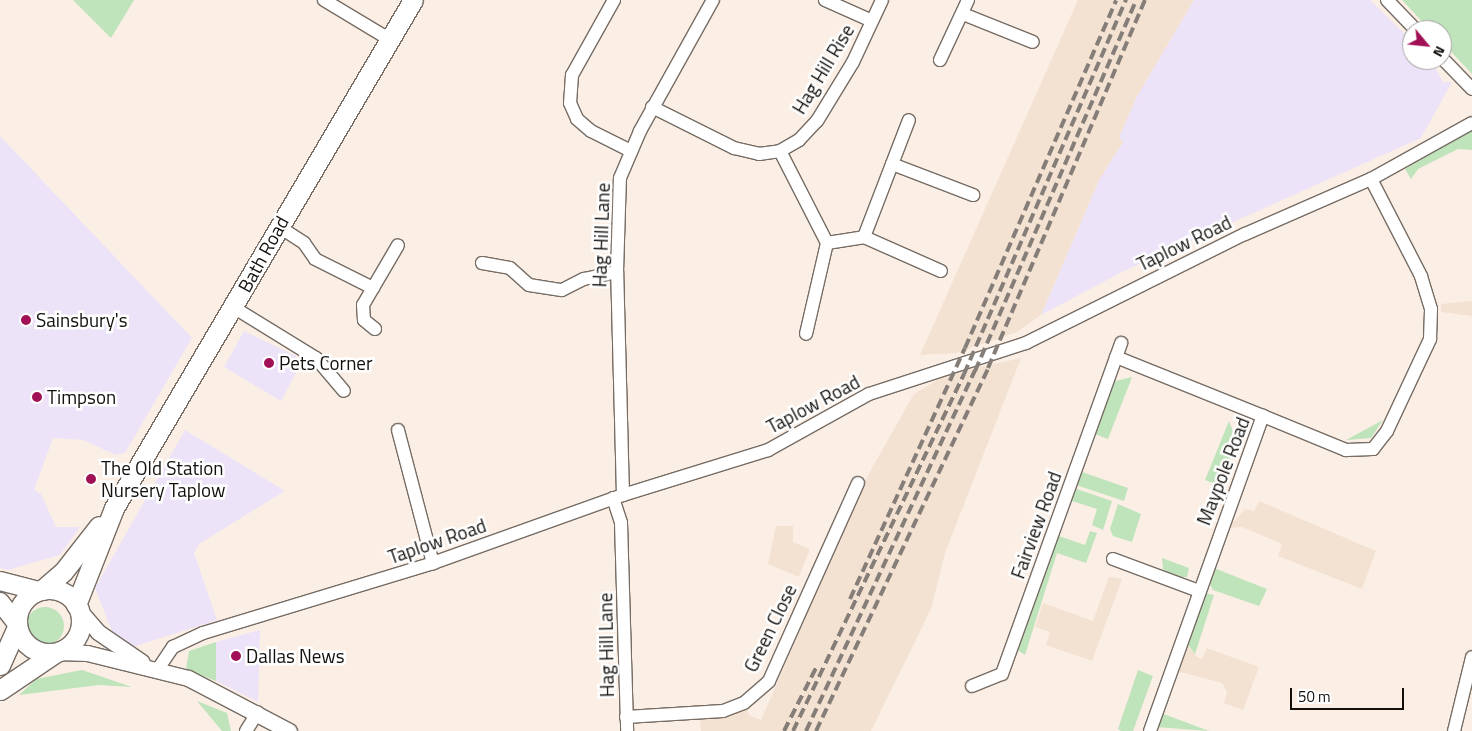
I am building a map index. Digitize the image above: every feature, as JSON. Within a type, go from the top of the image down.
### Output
[{"type":"main road","name":"Bath Road","points":[[40,590],[63,572],[114,508],[388,39],[413,0]]},
{"type":"main road","name":"Bath Road","points":[[78,608],[114,508]]},
{"type":"main road","points":[[0,581],[40,590],[62,592],[78,608],[78,634],[57,652],[0,690]]},
{"type":"main road","points":[[0,665],[17,625],[22,603],[40,590]]},
{"type":"main road","points":[[0,602],[31,648],[57,652]]},
{"type":"street","points":[[324,0],[388,39]]},
{"type":"street","points":[[614,0],[572,75],[570,103],[577,119],[591,131],[631,151]]},
{"type":"street","name":"Hag Hill Lane","points":[[627,731],[621,523],[618,497],[617,272],[620,178],[652,107],[713,0]]},
{"type":"street","name":"Hag Hill Rise","points":[[825,0],[872,21]]},
{"type":"street","name":"Hag Hill Rise","points":[[780,152],[817,121],[882,0]]},
{"type":"street","points":[[940,60],[968,0]]},
{"type":"street","points":[[1387,0],[1406,20]]},
{"type":"street","points":[[963,14],[1033,42]]},
{"type":"street","points":[[1452,68],[1472,88]]},
{"type":"street","points":[[652,107],[734,148],[759,154],[780,152],[827,242],[806,334]]},
{"type":"street","points":[[864,236],[909,120]]},
{"type":"street","name":"Taplow Road","points":[[152,668],[173,648],[203,633],[433,563],[618,497],[768,450],[869,394],[1026,343],[1245,234],[1371,180],[1472,123]]},
{"type":"street","points":[[892,164],[973,195]]},
{"type":"street","name":"Maypole Road","points":[[1150,731],[1263,416],[1346,450],[1373,449],[1406,394],[1430,339],[1431,309],[1421,276],[1371,180]]},
{"type":"street","points":[[278,226],[304,243],[315,258],[373,288]]},
{"type":"street","points":[[827,242],[864,236],[941,271]]},
{"type":"street","points":[[375,329],[364,320],[363,305],[398,245]]},
{"type":"street","points":[[482,263],[510,268],[528,285],[562,290],[584,279],[617,272]]},
{"type":"street","points":[[232,307],[316,358],[344,391]]},
{"type":"street","name":"Fairview Road","points":[[972,686],[1002,674],[1122,343]]},
{"type":"street","points":[[1116,357],[1263,416]]},
{"type":"street","points":[[398,430],[433,563]]},
{"type":"street","name":"Green Close","points":[[626,717],[723,711],[744,703],[769,681],[858,483]]},
{"type":"street","points":[[1112,559],[1199,591]]},
{"type":"street","points":[[78,608],[98,632],[152,668]]},
{"type":"street","points":[[57,652],[152,668],[224,693],[289,731]]},
{"type":"street","points":[[1456,730],[1472,657]]},
{"type":"street","points":[[246,731],[258,712]]},
{"type":"shaded area","points":[[1078,0],[1194,0],[1137,96],[1119,137],[1123,142],[1099,180],[1041,315],[1017,332],[956,353],[920,355]]},
{"type":"shaded area","points":[[1194,0],[1370,0],[1402,31],[1402,70],[1436,70],[1443,82],[1452,82],[1421,138],[1124,271],[1041,315],[1099,180],[1123,142],[1119,137],[1137,96]]},
{"type":"shaded area","points":[[0,136],[192,338],[125,453],[116,455],[83,440],[53,438],[34,490],[41,494],[56,527],[80,527],[60,555],[8,570],[0,568]]},
{"type":"shaded area","points":[[1472,301],[1472,316],[1441,312],[1441,304]]},
{"type":"shaded area","points":[[244,331],[296,356],[300,366],[281,401],[224,367]]},
{"type":"shaded area","points":[[1021,358],[945,553],[931,609],[871,731],[701,731],[700,715],[747,708],[749,715],[761,720],[868,475],[914,394],[947,374]]},
{"type":"shaded area","points":[[185,430],[285,491],[199,544],[194,553],[217,620],[133,647],[113,634],[95,588]]},
{"type":"shaded area","points":[[1259,501],[1376,551],[1362,589],[1278,556],[1282,544],[1242,527],[1228,528],[1245,509],[1254,511]]},
{"type":"shaded area","points":[[776,526],[793,526],[793,542],[810,549],[799,577],[768,564]]},
{"type":"shaded area","points":[[1109,577],[1122,579],[1092,661],[1046,645],[1050,632],[1035,627],[1043,603],[1093,621]]},
{"type":"shaded area","points":[[260,630],[258,702],[216,681],[216,642]]},
{"type":"shaded area","points":[[1186,642],[1197,657],[1202,659],[1207,648],[1259,667],[1243,710],[1224,703],[1227,692],[1222,683],[1176,671]]},
{"type":"green space","points":[[73,0],[134,0],[111,38]]},
{"type":"green space","points":[[1402,0],[1472,0],[1472,74],[1452,53],[1452,20],[1421,20]]},
{"type":"green space","points":[[1472,129],[1472,150],[1458,149],[1418,169],[1411,179],[1405,169]]},
{"type":"green space","points":[[1132,377],[1108,439],[1092,433],[1111,382]]},
{"type":"green space","points":[[1383,420],[1371,438],[1346,440]]},
{"type":"green space","points":[[1229,421],[1237,442],[1219,485],[1205,480]]},
{"type":"green space","points":[[1079,471],[1128,488],[1124,501],[1073,484]]},
{"type":"green space","points":[[1071,487],[1112,501],[1103,530],[1092,525],[1097,509],[1066,499]]},
{"type":"green space","points":[[1118,504],[1141,514],[1132,542],[1113,536],[1110,529]]},
{"type":"green space","points":[[1090,531],[1097,533],[1086,563],[1057,553],[1025,655],[1016,649],[1056,535],[1085,545]]},
{"type":"green space","points":[[1162,558],[1189,568],[1187,577],[1170,577],[1163,569]]},
{"type":"green space","points":[[1214,568],[1267,589],[1259,606],[1213,590],[1209,582]]},
{"type":"green space","points":[[1205,593],[1214,595],[1195,654],[1186,642]]},
{"type":"green space","points":[[45,607],[58,613],[64,626],[58,639],[45,645],[32,639],[26,626],[32,613]]},
{"type":"green space","points":[[216,642],[216,681],[186,669],[189,651]]},
{"type":"green space","points":[[82,670],[132,687],[99,685],[19,695],[36,679]]},
{"type":"green space","points":[[1138,670],[1153,676],[1133,731],[1121,731],[1118,729]]},
{"type":"green space","points":[[197,701],[227,713],[231,731],[222,731]]},
{"type":"green space","points":[[1161,713],[1209,731],[1156,727]]},
{"type":"railway","points":[[850,599],[965,348],[1116,0]]},
{"type":"railway","points":[[793,731],[964,374],[1126,0]]},
{"type":"railway","points":[[806,731],[975,371],[1136,0]]},
{"type":"railway","points":[[816,731],[988,368],[1145,0]]},
{"type":"railway","points":[[784,731],[818,664]]},
{"type":"place","name":"Sainsbury's","points":[[26,320]]},
{"type":"place","name":"Pets Corner","points":[[269,363]]},
{"type":"place","name":"Timpson","points":[[37,397]]},
{"type":"place","name":"The Old Station Nursery Taplow","points":[[91,479]]},
{"type":"place","name":"Dallas News","points":[[236,656]]}]
